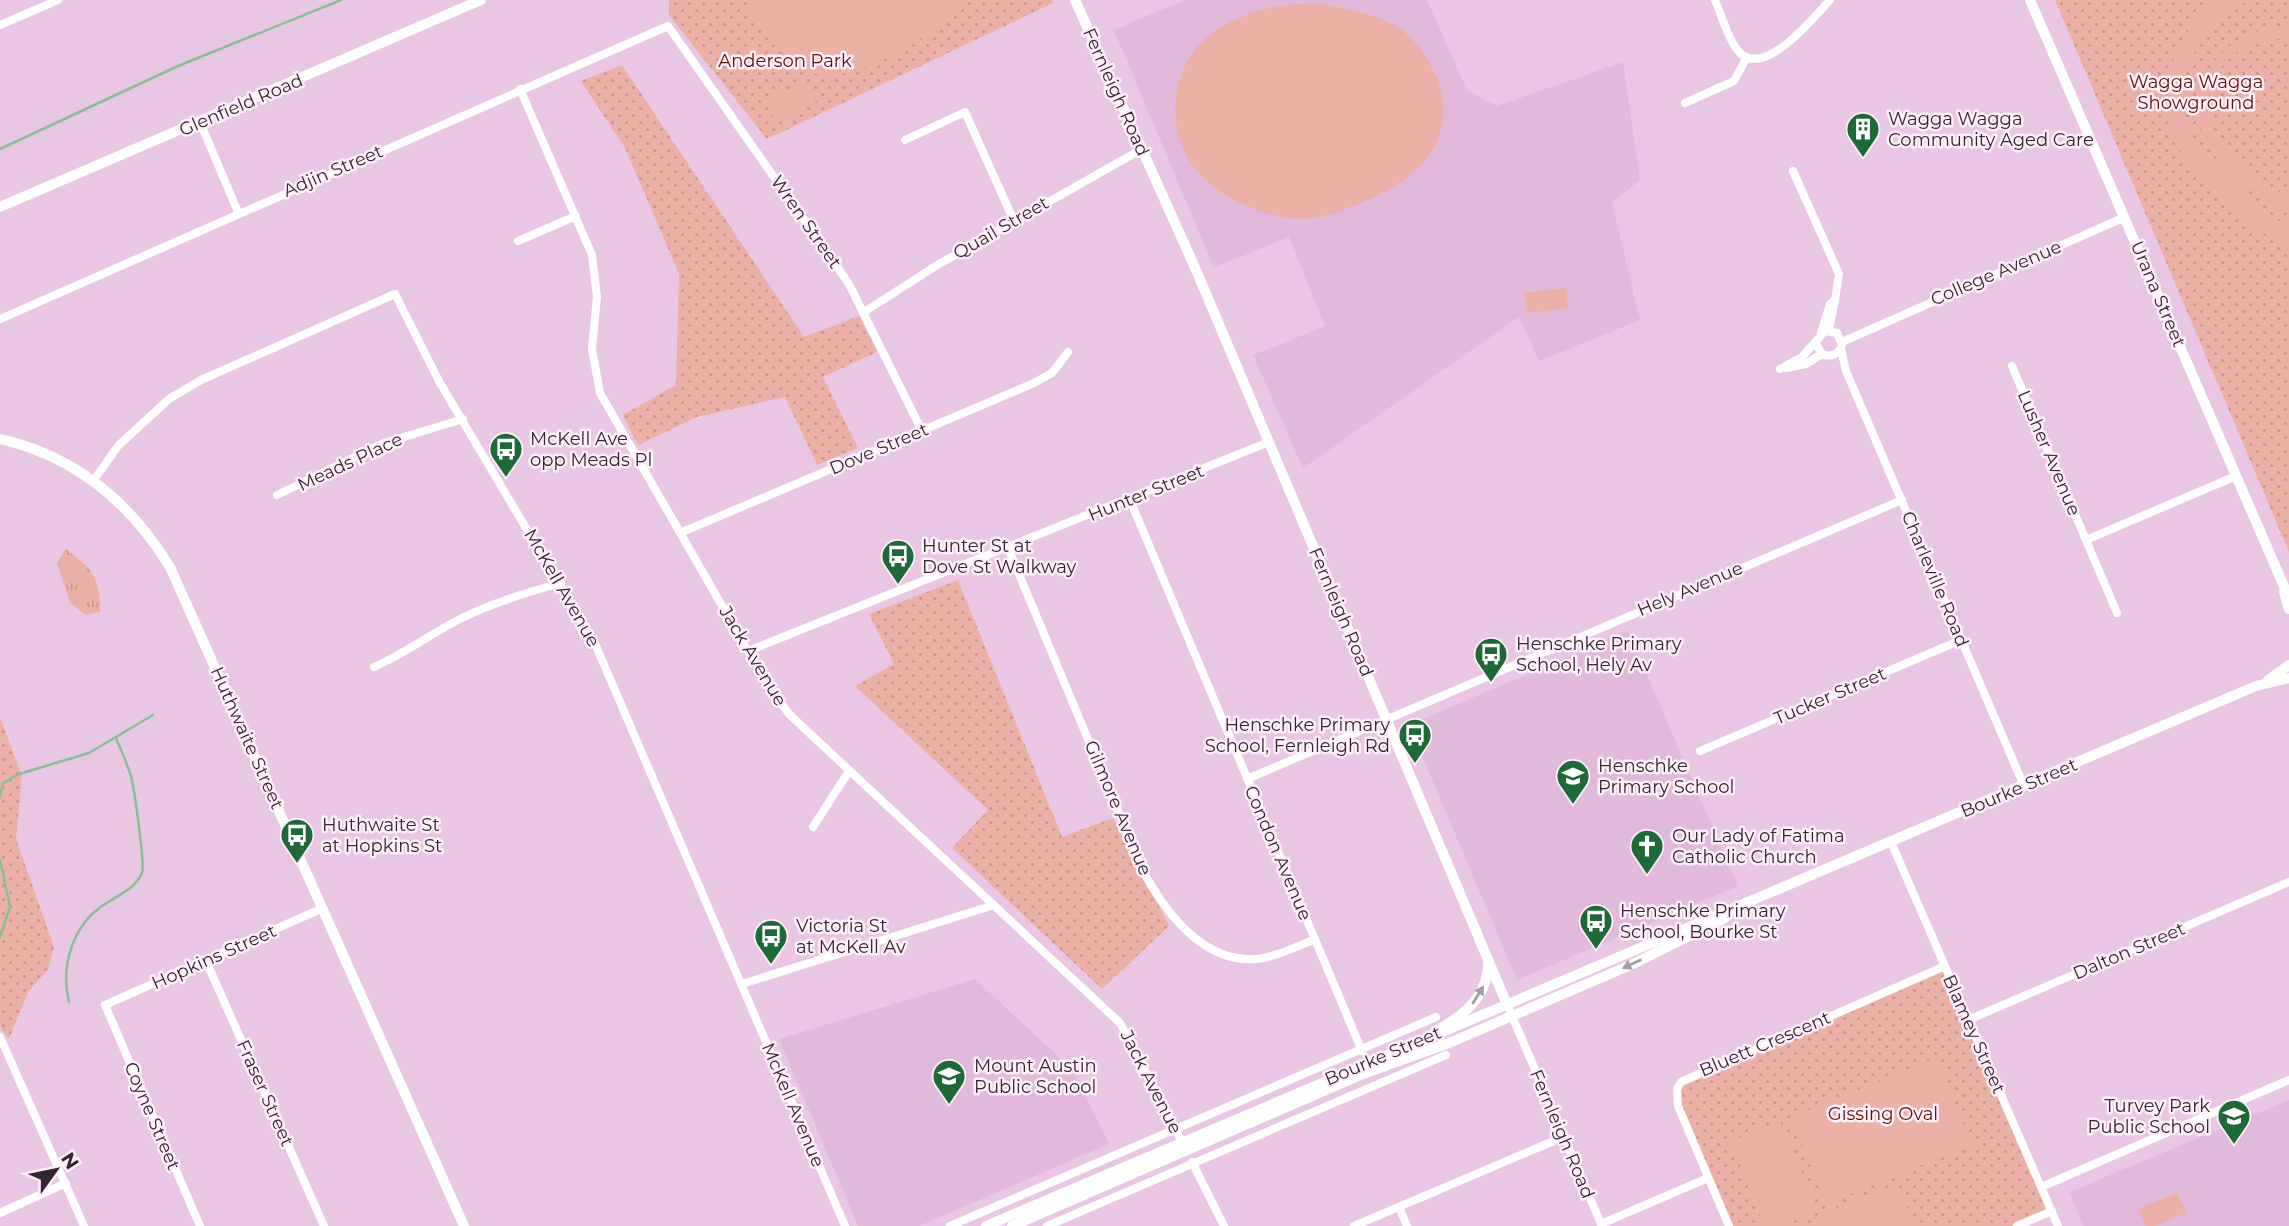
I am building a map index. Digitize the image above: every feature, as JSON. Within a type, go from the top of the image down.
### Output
[{"type":"main road","name":"Glenfield Road","points":[[0,207],[481,0]]},
{"type":"main road","name":"Bourke Street","points":[[2256,687],[2289,665]]},
{"type":"main road","name":"Bourke Street","points":[[1012,1226],[1506,1002],[1781,889],[2256,687],[2289,678]]},
{"type":"main road","name":"Bourke Street","points":[[986,1226],[1512,1016],[1633,964],[1781,889]]},
{"type":"street","points":[[33,0],[37,9]]},
{"type":"street","points":[[0,25],[58,0]]},
{"type":"street","name":"Fernleigh Road","points":[[1075,0],[1269,442],[1601,1225]]},
{"type":"street","points":[[1715,0],[1736,48],[1747,57],[1763,59],[1782,47],[1830,0]]},
{"type":"street","name":"Urana Street","points":[[2031,0],[2236,476],[2283,588],[2289,609]]},
{"type":"street","name":"Adjin Street","points":[[0,318],[668,26]]},
{"type":"street","name":"Wren Street","points":[[668,26],[837,266],[864,312],[922,431]]},
{"type":"street","points":[[1685,103],[1734,81],[1747,57]]},
{"type":"street","name":"Jack Avenue","points":[[520,89],[592,254],[596,274],[593,349],[600,393],[778,702],[1120,1023],[1184,1146]]},
{"type":"street","points":[[905,139],[965,112],[1014,221]]},
{"type":"street","points":[[200,122],[239,212]]},
{"type":"street","name":"Quail Street","points":[[864,312],[1014,221],[1142,149]]},
{"type":"street","points":[[1793,171],[1839,274],[1835,300],[1830,304],[1829,332],[1816,344]]},
{"type":"street","points":[[518,241],[576,216]]},
{"type":"street","name":"College Avenue","points":[[1816,344],[1802,357],[1780,369],[1807,365],[1867,329],[2125,217]]},
{"type":"street","name":"McKell Avenue","points":[[94,480],[118,446],[169,399],[201,380],[395,294],[440,383],[596,646],[845,1226]]},
{"type":"street","name":"College Avenue","points":[[1829,332],[1867,329]]},
{"type":"street","name":"Charleville Road","points":[[1829,332],[1841,346],[1846,371],[2024,786]]},
{"type":"street","name":"Charleville Road","points":[[1816,344],[1846,371]]},
{"type":"street","name":"Dove Street","points":[[680,533],[1042,379],[1059,367],[1068,352]]},
{"type":"street","name":"Lusher Avenue","points":[[2012,366],[2118,613]]},
{"type":"street","name":"Meads Place","points":[[277,495],[381,444],[463,419]]},
{"type":"street","name":"Huthwaite Street","points":[[0,439],[52,456],[94,480],[129,510],[151,536],[170,567],[464,1226]]},
{"type":"street","name":"Hunter Street","points":[[748,651],[1269,442]]},
{"type":"street","points":[[2086,540],[2236,476]]},
{"type":"street","name":"Condon Avenue","points":[[1129,500],[1362,1051]]},
{"type":"street","name":"Hely Avenue","points":[[1247,779],[1902,500]]},
{"type":"street","name":"Gilmore Avenue","points":[[1008,548],[1144,873],[1173,920],[1210,948],[1246,958],[1278,954],[1315,939]]},
{"type":"street","points":[[374,667],[402,655],[465,617],[496,603],[561,583]]},
{"type":"street","name":"Urana Street","points":[[2283,588],[2289,598]]},
{"type":"street","name":"Tucker Street","points":[[1700,751],[1961,640]]},
{"type":"street","points":[[813,827],[849,771]]},
{"type":"street","name":"Blamey Street","points":[[1891,842],[2058,1226]]},
{"type":"street","name":"Dalton Street","points":[[1968,1020],[2289,883]]},
{"type":"street","points":[[742,984],[994,905]]},
{"type":"street","name":"Hopkins Street","points":[[105,1005],[323,908]]},
{"type":"street","points":[[1406,1046],[1445,1026],[1470,1007],[1485,983],[1487,956]]},
{"type":"street","name":"Fraser Street","points":[[206,961],[324,1226]]},
{"type":"street","name":"Bluett Crescent","points":[[1729,1226],[1678,1106],[1676,1089],[1681,1082],[1945,966]]},
{"type":"street","name":"Coyne Street","points":[[105,1005],[200,1226]]},
{"type":"street","name":"Bourke Street","points":[[950,1226],[1436,1017]]},
{"type":"street","points":[[0,1037],[84,1226]]},
{"type":"street","name":"Bourke Street","points":[[1047,1226],[1446,1055]]},
{"type":"street","name":"Bourke Street","points":[[1363,1074],[1368,1087]]},
{"type":"street","points":[[2041,1187],[2289,1080]]},
{"type":"street","points":[[1354,1226],[1563,1137]]},
{"type":"street","points":[[1192,1162],[1224,1226]]},
{"type":"street","points":[[1601,1225],[1708,1178]]},
{"type":"street","points":[[0,1213],[66,1183]]},
{"type":"street","points":[[1399,1207],[1407,1226]]},
{"type":"street","points":[[2017,1226],[2052,1211]]},
{"type":"shaded area","points":[[1184,0],[1427,0],[1467,90],[1497,106],[1623,62],[1640,180],[1612,203],[1640,320],[1539,361],[1519,317],[1303,468],[1253,355],[1325,326],[1289,237],[1214,268],[1114,30]]},
{"type":"shaded area","name":"Henschke Primary School","points":[[1628,631],[1738,886],[1517,980],[1409,725]]},
{"type":"shaded area","name":"Mount Austin Public School","points":[[975,979],[1072,1069],[1109,1144],[919,1226],[858,1226],[779,1039]]},
{"type":"shaded area","name":"Turvey Park Public School","points":[[2289,1100],[2289,1226],[2083,1226],[2069,1192]]},
{"type":"green space","name":"Anderson Park","points":[[669,0],[1052,0],[1053,3],[767,139],[669,15]]},
{"type":"green space","points":[[747,0],[970,0],[941,25],[902,50],[861,68],[842,74],[824,75],[803,69],[779,50],[765,35],[751,13]]},
{"type":"green space","name":"Wagga Wagga Showground","points":[[2055,0],[2289,0],[2289,552]]},
{"type":"green space","points":[[2215,0],[2251,0],[2225,15],[2210,29],[2194,54],[2184,84],[2184,110],[2191,135],[2205,157],[2223,177],[2289,228],[2289,250],[2238,215],[2211,192],[2191,169],[2177,144],[2169,120],[2167,95],[2170,70],[2179,46],[2194,22]]},
{"type":"green space","points":[[1313,3],[1369,15],[1404,32],[1418,46],[1432,68],[1441,92],[1443,115],[1440,135],[1431,152],[1400,182],[1381,194],[1342,211],[1315,218],[1296,219],[1246,206],[1218,190],[1196,170],[1179,135],[1176,96],[1180,77],[1189,59],[1201,43],[1225,24],[1253,12]]},
{"type":"green space","points":[[2271,28],[2289,29],[2289,40],[2269,40],[2250,45],[2234,55],[2221,68],[2212,85],[2208,103],[2210,123],[2224,151],[2250,173],[2289,199],[2289,215],[2227,176],[2213,163],[2217,156],[2204,137],[2198,117],[2198,97],[2205,77],[2216,60],[2231,45],[2250,34]]},
{"type":"green space","points":[[622,65],[804,337],[859,316],[877,352],[823,377],[858,448],[817,465],[785,397],[697,417],[638,445],[623,415],[676,385],[679,274],[625,148],[581,81]]},
{"type":"green space","points":[[806,81],[816,103],[776,122],[766,100]]},
{"type":"green space","points":[[1566,288],[1568,308],[1527,313],[1524,293]]},
{"type":"green space","points":[[66,549],[83,562],[93,575],[100,612],[86,615],[70,603],[57,563]]},
{"type":"green space","points":[[958,580],[1062,837],[1113,818],[1169,926],[1102,989],[952,848],[988,810],[855,686],[894,664],[869,614]]},
{"type":"green space","points":[[0,718],[22,775],[16,839],[54,947],[48,969],[28,992],[9,1039],[0,1027]]},
{"type":"green space","name":"Gissing Oval","points":[[1945,966],[2052,1211],[2017,1226],[1729,1226],[1678,1106],[1681,1082]]},
{"type":"green space","points":[[1937,1058],[1972,1145],[1826,1204],[1791,1117]]},
{"type":"green space","points":[[1780,1121],[1818,1210],[1779,1226],[1765,1226],[1730,1141]]},
{"type":"green space","points":[[1898,1184],[1915,1226],[1815,1226],[1812,1218]]},
{"type":"green space","points":[[2177,1193],[2186,1213],[2155,1226],[2146,1226],[2138,1209]]},
{"type":"waterway","points":[[0,149],[178,66],[341,0]]},
{"type":"waterway","points":[[0,797],[3,783],[19,774],[89,753],[153,715]]},
{"type":"waterway","points":[[69,1002],[66,974],[77,934],[94,912],[131,887],[142,873],[141,841],[132,780],[116,738]]},
{"type":"waterway","points":[[0,860],[10,907],[0,937]]},
{"type":"place","name":"Wagga Wagga Community Aged Care","points":[[1863,159]]},
{"type":"place","name":"McKell Ave opp Meads Pl","points":[[506,479]]},
{"type":"place","name":"Hunter St at Dove St Walkway","points":[[898,586]]},
{"type":"place","name":"Henschke Primary School, Hely Av","points":[[1491,684]]},
{"type":"place","name":"Henschke Primary School, Fernleigh Rd","points":[[1415,765]]},
{"type":"place","name":"Henschke Primary School","points":[[1573,806]]},
{"type":"place","name":"Huthwaite St at Hopkins St","points":[[297,865]]},
{"type":"place","name":"Our Lady of Fatima Catholic Church","points":[[1647,876]]},
{"type":"place","name":"Henschke Primary School, Bourke St","points":[[1596,951]]},
{"type":"place","name":"Victoria St at McKell Av","points":[[771,966]]},
{"type":"place","name":"Mount Austin Public School","points":[[949,1106]]},
{"type":"place","name":"Turvey Park Public School","points":[[2234,1146]]}]
